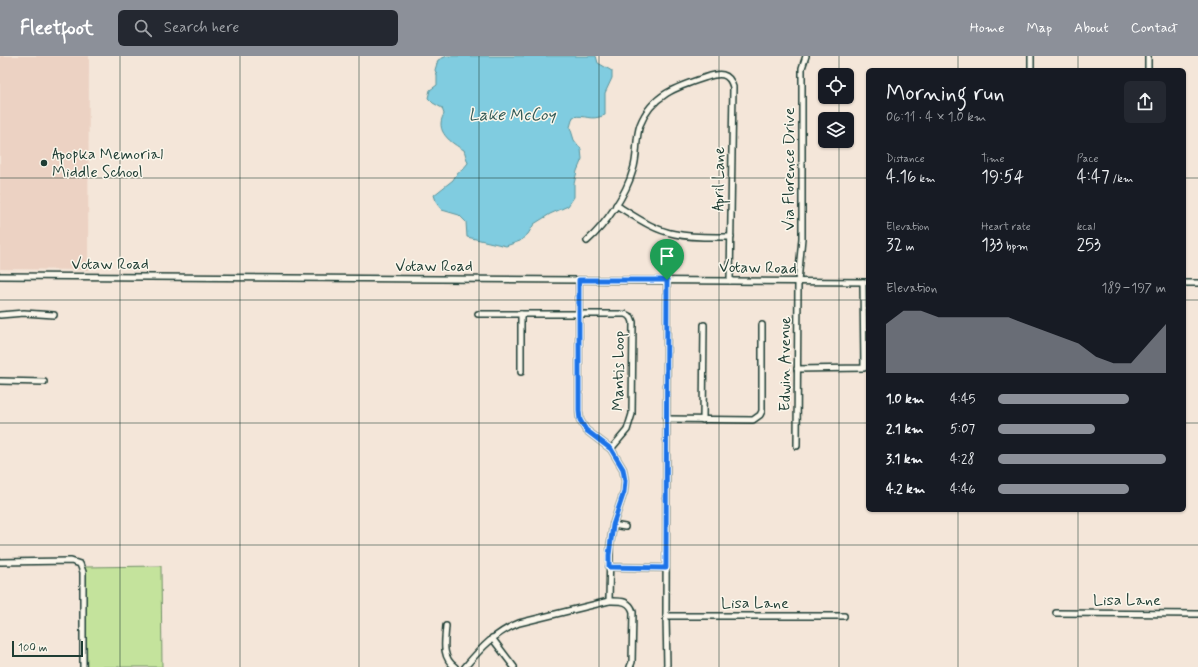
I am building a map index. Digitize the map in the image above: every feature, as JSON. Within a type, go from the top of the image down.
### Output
[{"type":"street","name":"Via Florence Drive","points":[[798,282],[802,238],[802,68],[806,56]]},
{"type":"street","points":[[1031,56],[1031,68]]},
{"type":"street","points":[[1148,56],[1148,68]]},
{"type":"street","name":"April Lane","points":[[616,205],[630,180],[634,169],[640,125],[654,103],[667,92],[714,74],[722,74],[728,77],[731,80],[733,87],[730,281]]},
{"type":"street","points":[[587,241],[596,233],[616,205],[652,226],[673,234],[689,237],[731,237]]},
{"type":"street","name":"Votaw Road","points":[[0,276],[866,282]]},
{"type":"street","points":[[579,280],[580,420],[586,430],[611,449],[623,469],[625,481],[624,492],[613,525],[609,555],[609,601]]},
{"type":"street","points":[[667,280],[667,667]]},
{"type":"street","name":"Edwin Avenue","points":[[797,446],[798,282]]},
{"type":"street","points":[[798,369],[864,368],[866,282]]},
{"type":"street","points":[[1186,283],[1198,283]]},
{"type":"street","points":[[0,315],[24,313],[54,315]]},
{"type":"street","name":"Mantis Loop","points":[[478,314],[625,314],[631,317],[633,322],[632,414],[627,430],[611,449]]},
{"type":"street","points":[[521,314],[521,372]]},
{"type":"street","points":[[703,420],[704,325]]},
{"type":"street","points":[[666,419],[753,420],[760,416],[762,412],[762,325]]},
{"type":"street","points":[[0,381],[44,382]]},
{"type":"street","points":[[613,525],[626,527]]},
{"type":"street","points":[[0,562],[71,561],[80,564],[83,572],[83,667]]},
{"type":"street","points":[[609,567],[666,568]]},
{"type":"street","points":[[465,667],[479,650],[492,638],[519,623],[609,601],[621,601],[628,603],[632,607],[633,612],[632,662],[630,667]]},
{"type":"street","name":"Lisa Lane","points":[[1056,613],[1198,614]]},
{"type":"street","name":"Lisa Lane","points":[[666,616],[844,616]]},
{"type":"street","points":[[446,626],[445,656],[449,663],[455,667]]},
{"type":"street","points":[[492,638],[514,667]]},
{"type":"shaded area","name":"Apopka Memorial Middle School","points":[[0,56],[89,56],[88,270],[0,269]]},
{"type":"green space","points":[[161,566],[162,667],[87,667],[85,567]]},
{"type":"water","name":"Lake McCoy","points":[[447,56],[596,56],[598,63],[612,71],[612,78],[605,93],[605,115],[595,118],[581,116],[573,117],[570,127],[574,140],[581,149],[582,159],[574,184],[574,197],[568,206],[550,214],[534,224],[528,234],[520,241],[506,246],[467,237],[466,222],[459,215],[442,210],[437,204],[434,195],[453,180],[468,163],[464,150],[445,136],[441,126],[441,120],[444,114],[442,108],[428,98],[430,90],[437,85],[437,75],[435,70],[438,60]]},
{"type":"place","name":"Apopka Memorial Middle School","points":[[44,163]]},
{"type":"route","points":[[579,280],[667,280],[666,568],[609,567],[613,525],[624,492],[625,481],[623,469],[611,449],[586,430],[580,420],[579,280]]}]
